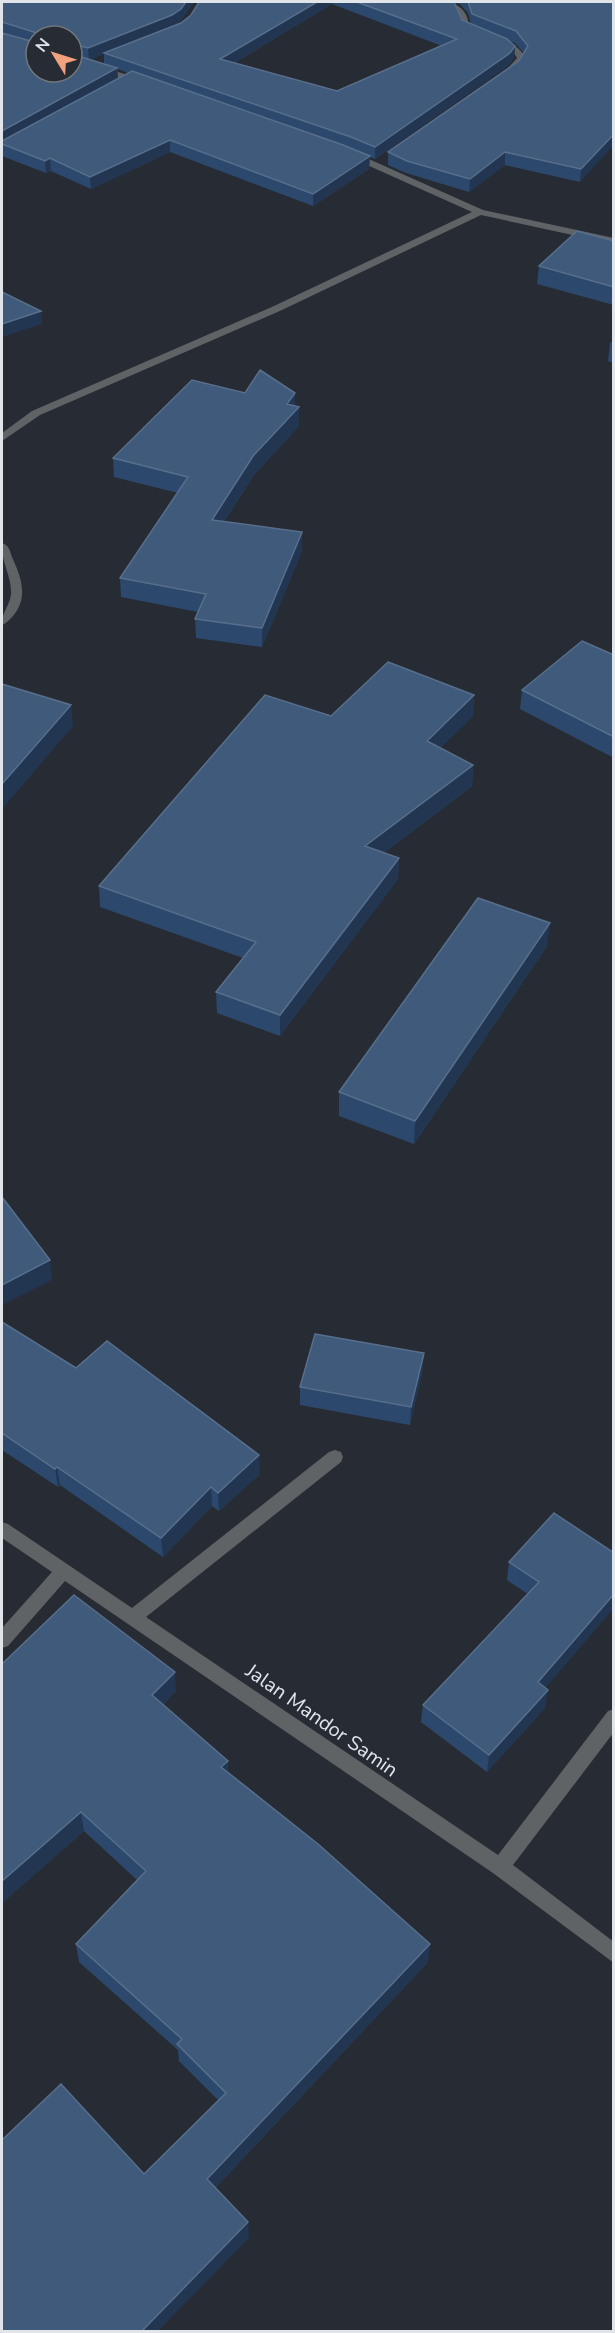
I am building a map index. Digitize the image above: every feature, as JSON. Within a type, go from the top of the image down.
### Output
[{"type":"street","points":[[440,2],[462,11],[466,16],[465,28],[472,33],[518,51],[521,58],[514,69],[495,82]]},
{"type":"street","points":[[90,65],[101,61]]},
{"type":"street","points":[[84,63],[157,87]]},
{"type":"street","points":[[121,83],[131,78]]},
{"type":"street","points":[[336,150],[377,165],[480,212],[614,242]]},
{"type":"street","points":[[377,165],[386,158]]},
{"type":"street","points":[[2,438],[36,412],[278,308],[480,212]]},
{"type":"street","points":[[2,546],[17,585],[17,602],[2,621]]},
{"type":"street","points":[[133,1617],[334,1457]]},
{"type":"street","name":"Jalan Mandor Samin","points":[[2,1529],[500,1867],[614,1954]]},
{"type":"street","points":[[2,1640],[63,1572]]},
{"type":"street","points":[[500,1867],[614,1717]]},
{"type":"building","points":[[2,2],[186,2],[172,15],[88,48],[84,47],[84,24],[24,24],[24,29],[2,22]]},
{"type":"building","points":[[199,2],[317,2],[220,59],[337,91],[457,39],[357,2],[454,2],[462,20],[507,39],[515,46],[510,53],[375,147],[104,53],[181,23],[191,15]]},
{"type":"building","points":[[468,2],[614,2],[614,134],[581,169],[505,152],[470,179],[407,161],[388,152],[519,61],[528,46],[516,31],[472,14]]},
{"type":"building","points":[[2,33],[24,39],[24,84],[84,84],[84,58],[117,68],[2,131]]},
{"type":"building","points":[[132,71],[370,156],[313,194],[170,140],[90,177],[50,158],[45,161],[2,144],[2,141]]},
{"type":"building","points":[[577,231],[614,241],[614,287],[539,266]]},
{"type":"building","points":[[2,292],[41,311],[2,324]]},
{"type":"building","points":[[260,370],[295,393],[287,404],[299,407],[253,456],[212,520],[302,532],[262,628],[195,619],[206,594],[120,578],[188,477],[113,458],[192,380],[245,393]]},
{"type":"building","points":[[582,641],[614,655],[614,737],[522,690]]},
{"type":"building","points":[[388,662],[474,695],[427,741],[473,765],[365,846],[399,858],[280,1015],[216,992],[256,942],[99,886],[265,695],[331,716]]},
{"type":"building","points":[[2,684],[71,705],[2,784]]},
{"type":"building","points":[[478,898],[550,923],[415,1121],[339,1092]]},
{"type":"building","points":[[2,1197],[50,1260],[2,1285]]},
{"type":"building","points":[[2,1322],[76,1368],[107,1341],[259,1455],[218,1493],[211,1487],[161,1538],[57,1467],[55,1469],[2,1433]]},
{"type":"building","points":[[315,1334],[424,1353],[411,1407],[300,1387]]},
{"type":"building","points":[[554,1513],[614,1553],[614,1594],[538,1682],[548,1690],[489,1755],[423,1705],[539,1582],[509,1562]]},
{"type":"building","points":[[74,1595],[175,1672],[152,1695],[228,1761],[221,1767],[318,1844],[430,1944],[207,2179],[248,2222],[142,2331],[2,2331],[2,2140],[61,2084],[144,2174],[226,2093],[177,2044],[182,2039],[76,1944],[146,1871],[81,1812],[2,1881],[2,1664]]}]
